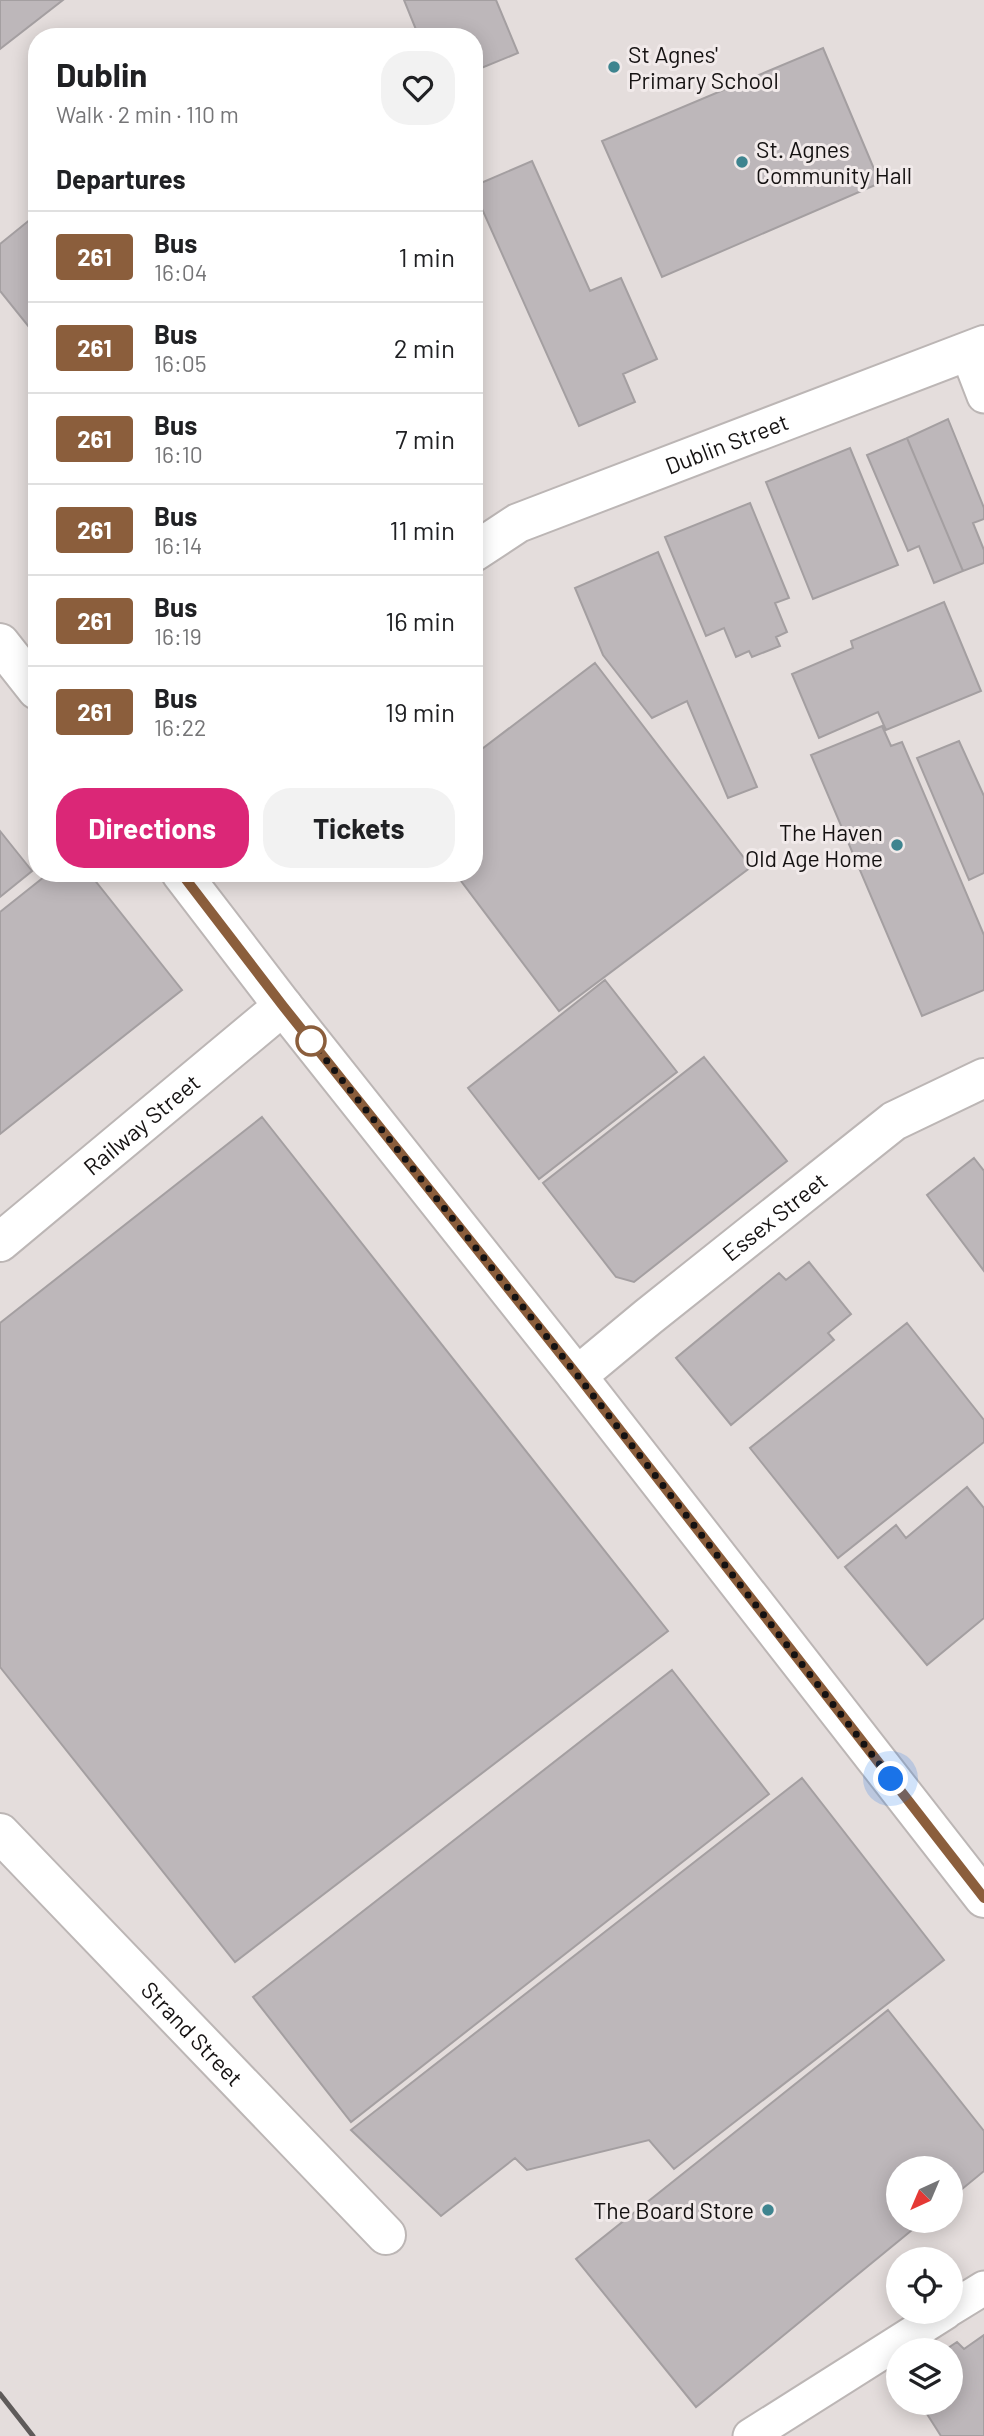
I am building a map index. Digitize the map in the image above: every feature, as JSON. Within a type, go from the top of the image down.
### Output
[{"type":"street","name":"Dublin Street","points":[[483,546],[518,523],[976,348]]},
{"type":"street","points":[[0,643],[28,679]]},
{"type":"street","points":[[188,882],[980,1887]]},
{"type":"street","name":"Railway Street","points":[[0,1242],[283,1006]]},
{"type":"street","name":"Essex Street","points":[[578,1376],[637,1325],[894,1121],[984,1078]]},
{"type":"street","name":"Strand Street","points":[[0,1833],[386,2235]]},
{"type":"lane","points":[[976,348],[984,396]]},
{"type":"lane","points":[[963,2301],[984,2288]]},
{"type":"lane","points":[[750,2436],[926,2324]]},
{"type":"building","points":[[0,0],[63,0],[0,49]]},
{"type":"building","points":[[404,0],[496,0],[518,53],[483,67],[483,28],[415,28]]},
{"type":"building","name":"St. Agnes Community Hall","points":[[823,48],[880,183],[662,277],[602,141]]},
{"type":"building","points":[[532,161],[590,291],[621,278],[657,359],[623,374],[635,402],[579,426],[483,211],[483,182]]},
{"type":"building","points":[[28,221],[28,326],[0,291],[0,244]]},
{"type":"building","points":[[948,419],[984,508],[984,519],[973,523],[984,550],[984,563],[963,571],[907,438]]},
{"type":"building","points":[[907,438],[963,571],[934,583],[919,546],[908,551],[867,455]]},
{"type":"building","points":[[850,448],[898,565],[813,599],[766,482]]},
{"type":"building","points":[[750,503],[789,598],[775,603],[787,632],[776,637],[780,646],[752,657],[749,651],[736,657],[724,628],[706,636],[665,537]]},
{"type":"building","points":[[658,552],[757,787],[728,798],[687,701],[652,718],[603,655],[575,588]]},
{"type":"building","points":[[944,602],[981,691],[886,730],[878,712],[819,738],[792,674],[853,648],[851,641]]},
{"type":"building","points":[[595,663],[751,867],[559,1011],[462,882],[483,882],[483,748]]},
{"type":"building","name":"The Haven Old Age Home","points":[[882,726],[891,746],[902,742],[984,935],[984,990],[922,1016],[811,755]]},
{"type":"building","points":[[959,741],[984,796],[984,873],[969,880],[917,758]]},
{"type":"building","points":[[0,831],[28,866],[28,874],[0,897]]},
{"type":"building","points":[[38,882],[96,882],[182,990],[0,1134],[0,912]]},
{"type":"building","points":[[605,980],[677,1072],[539,1179],[468,1088]]},
{"type":"building","points":[[704,1057],[787,1161],[634,1282],[616,1277],[543,1183]]},
{"type":"building","points":[[262,1117],[668,1631],[235,1962],[0,1667],[0,1323]]},
{"type":"building","points":[[974,1158],[984,1171],[984,1271],[927,1195]]},
{"type":"building","points":[[809,1262],[851,1314],[828,1333],[834,1340],[731,1425],[676,1358],[779,1273],[786,1280]]},
{"type":"building","points":[[907,1323],[984,1420],[984,1442],[838,1558],[750,1448]]},
{"type":"building","points":[[967,1487],[984,1508],[984,1618],[927,1665],[845,1567],[896,1525],[906,1538]]},
{"type":"building","points":[[672,1670],[769,1794],[351,2122],[253,1997]]},
{"type":"building","points":[[802,1778],[944,1960],[674,2169],[649,2140],[527,2170],[515,2158],[441,2216],[351,2130]]},
{"type":"building","name":"The Board Store","points":[[888,2010],[984,2131],[984,2171],[963,2188],[963,2156],[886,2156],[886,2233],[908,2233],[891,2247],[886,2247],[886,2251],[696,2407],[576,2259]]},
{"type":"building","points":[[984,2335],[984,2436],[941,2436],[928,2415],[963,2415],[964,2349]]},
{"type":"railway","points":[[0,2394],[33,2436]]},
{"type":"bus line","name":"261","points":[[188,882],[283,1006],[578,1376],[984,1898]]},
{"type":"place","name":"St Agnes' Primary School","points":[[614,67]]},
{"type":"place","name":"St. Agnes Community Hall","points":[[742,162]]},
{"type":"place","name":"The Haven Old Age Home","points":[[897,845]]},
{"type":"place","name":"The Board Store","points":[[768,2210]]},
{"type":"route","points":[[311,1041],[578,1376],[891,1779]]}]
